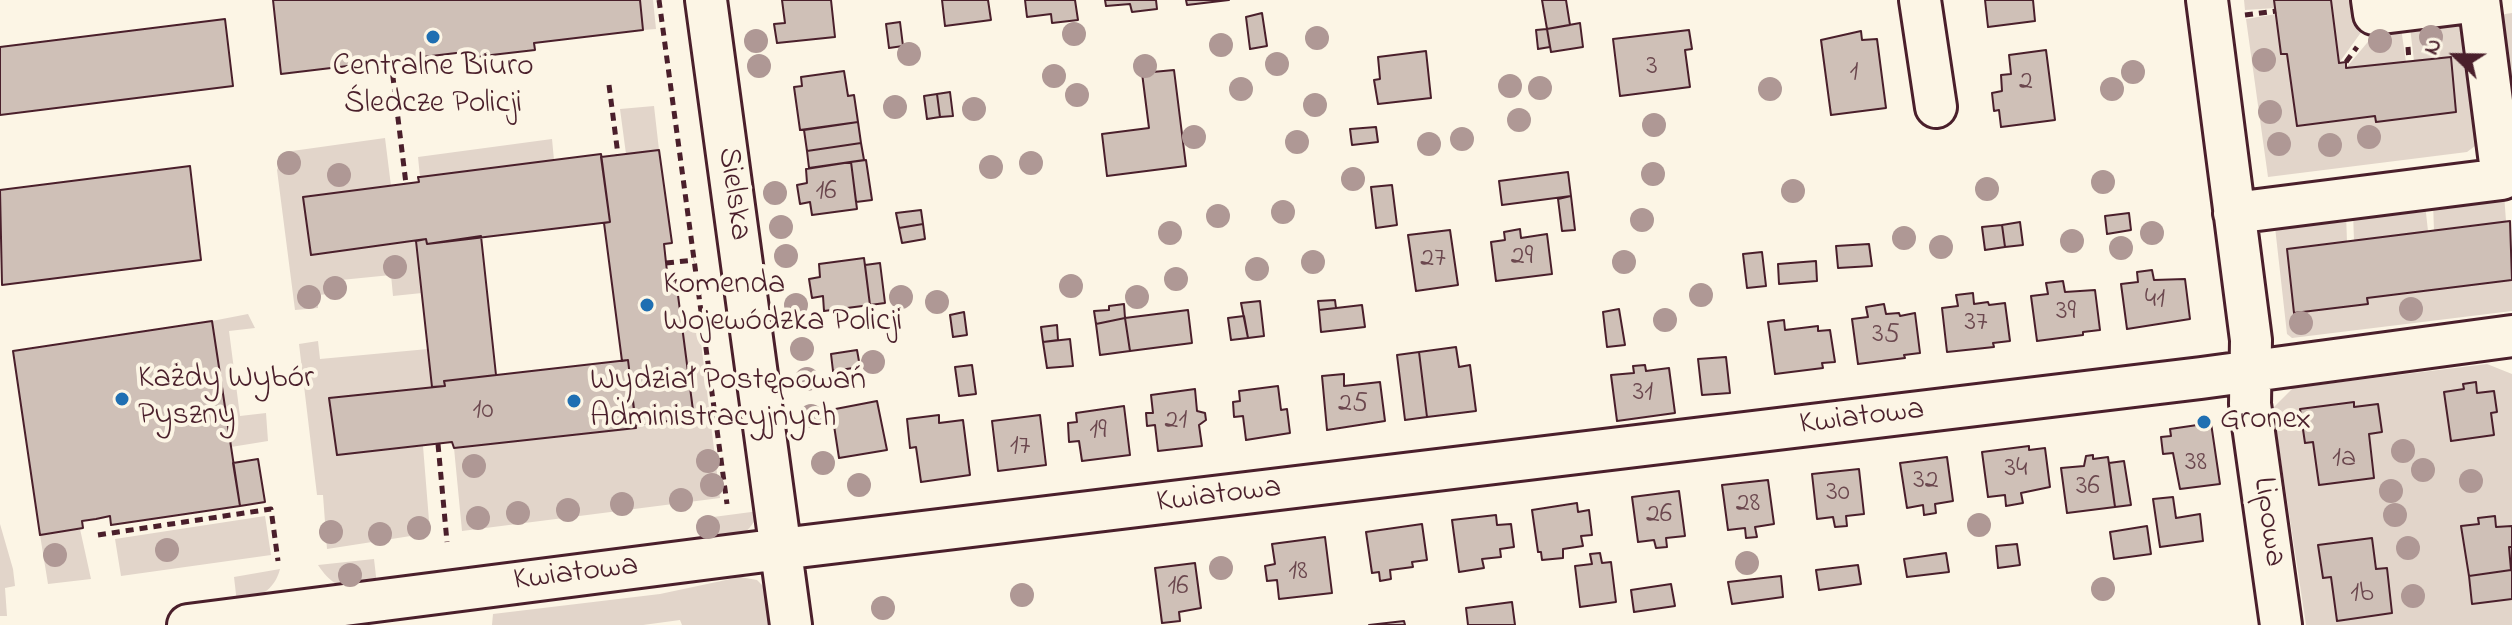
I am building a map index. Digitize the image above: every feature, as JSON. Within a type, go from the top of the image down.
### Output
[{"type":"street","name":"Sielska","points":[[706,0],[791,625]]},
{"type":"street","points":[[1920,0],[1936,107]]},
{"type":"street","points":[[2234,213],[2502,179],[2501,85],[2479,0],[2374,14],[2372,0]]},
{"type":"street","points":[[2223,8],[2234,213],[2251,340],[2250,372]]},
{"type":"street","name":"Kwiatowa","points":[[188,625],[781,549],[2250,372],[2512,336]]},
{"type":"street","name":"Lipowa","points":[[2250,372],[2250,404],[2281,625]]},
{"type":"path","points":[[659,0],[727,504]]},
{"type":"path","points":[[2223,8],[2276,11]]},
{"type":"path","points":[[391,61],[406,184]]},
{"type":"path","points":[[609,85],[618,155]]},
{"type":"path","points":[[666,263],[694,260]]},
{"type":"path","points":[[438,444],[447,542]]},
{"type":"path","points":[[98,535],[271,509],[278,561]]},
{"type":"shaded area","points":[[640,0],[653,0],[656,29],[643,30]]},
{"type":"shaded area","points":[[2244,0],[2274,0],[2275,8],[2245,10]]},
{"type":"shaded area","points":[[2331,0],[2364,0],[2367,24],[2339,63]]},
{"type":"shaded area","points":[[2461,13],[2478,137],[2475,146],[2467,152],[2268,177],[2246,19],[2276,14],[2281,54],[2287,54],[2297,126],[2375,116],[2376,122],[2456,112],[2451,57],[2414,61],[2409,19]]},
{"type":"shaded area","points":[[2512,13],[2512,75],[2508,76],[2492,16]]},
{"type":"shaded area","points":[[2400,21],[2406,62],[2346,68],[2377,31]]},
{"type":"shaded area","points":[[654,106],[659,150],[626,154],[620,109]]},
{"type":"shaded area","points":[[385,138],[391,186],[304,197],[311,254],[416,241],[422,293],[393,296],[391,275],[341,280],[340,293],[318,295],[318,308],[295,310],[277,170],[285,152]]},
{"type":"shaded area","points":[[552,139],[554,160],[420,177],[418,157]]},
{"type":"shaded area","points":[[2504,194],[2506,221],[2434,231],[2433,202]]},
{"type":"shaded area","points":[[2425,204],[2428,231],[2354,241],[2353,212]]},
{"type":"shaded area","points":[[2346,213],[2347,242],[2287,249],[2295,313],[2367,304],[2367,298],[2512,280],[2512,311],[2292,338],[2287,334],[2275,227]]},
{"type":"shaded area","points":[[248,314],[255,328],[229,331],[240,416],[266,413],[268,441],[231,447],[212,321]]},
{"type":"shaded area","points":[[699,326],[720,498],[462,531],[454,448],[636,428],[636,425],[694,418],[682,329]]},
{"type":"shaded area","points":[[318,341],[320,359],[428,349],[432,387],[330,398],[337,455],[423,446],[430,533],[327,549],[323,495],[317,495],[299,344]]},
{"type":"shaded area","points":[[2487,364],[2512,374],[2512,625],[2306,625],[2273,408],[2293,388]]},
{"type":"shaded area","points":[[759,511],[743,534],[701,545],[698,519]]},
{"type":"shaded area","points":[[265,516],[271,555],[121,576],[115,539]]},
{"type":"shaded area","points":[[0,524],[15,586],[5,588],[7,616],[0,616]]},
{"type":"shaded area","points":[[80,529],[91,579],[48,584],[40,535]]},
{"type":"shaded area","points":[[374,559],[377,585],[350,587],[337,584],[318,565]]},
{"type":"shaded area","points":[[280,569],[274,583],[264,593],[237,603],[234,577]]},
{"type":"shaded area","points":[[740,577],[757,580],[765,588],[770,625],[682,625],[680,620],[643,625],[492,625],[493,614],[660,594]]},
{"type":"building","name":"Centralne Biuro Śledcze Policji","points":[[273,0],[640,0],[643,30],[534,43],[535,50],[474,57],[473,51],[281,74]]},
{"type":"building","points":[[782,0],[831,0],[835,37],[777,43],[774,24],[785,23]]},
{"type":"building","points":[[942,0],[988,0],[991,20],[945,26]]},
{"type":"building","points":[[1025,0],[1075,0],[1078,20],[1052,23],[1051,14],[1027,17]]},
{"type":"building","points":[[1105,0],[1156,0],[1157,9],[1132,12],[1130,4],[1106,6]]},
{"type":"building","points":[[1186,0],[1229,0],[1187,5]]},
{"type":"building","points":[[1542,0],[1566,0],[1570,25],[1547,29]]},
{"type":"building","points":[[1985,0],[2033,0],[2035,21],[1988,27]]},
{"type":"building","points":[[2274,0],[2331,0],[2339,63],[2346,62],[2346,68],[2451,57],[2456,112],[2376,122],[2375,116],[2297,126],[2287,54],[2281,54]]},
{"type":"building","points":[[1262,13],[1267,46],[1250,49],[1246,17]]},
{"type":"building","points":[[225,19],[233,86],[0,115],[0,47]]},
{"type":"building","points":[[900,22],[903,46],[889,48],[886,24]]},
{"type":"building","points":[[1580,23],[1583,47],[1551,52],[1547,29]]},
{"type":"building","points":[[1547,29],[1550,47],[1538,49],[1536,30]]},
{"type":"building","points":[[1689,30],[1692,49],[1685,50],[1690,87],[1620,96],[1613,39]]},
{"type":"building","points":[[1861,31],[1862,40],[1877,39],[1886,108],[1831,115],[1821,40]]},
{"type":"building","points":[[2046,50],[2055,120],[2001,127],[1999,110],[1994,111],[1992,93],[2002,91],[2001,75],[2011,74],[2009,55]]},
{"type":"building","points":[[1426,51],[1431,98],[1378,104],[1374,80],[1380,79],[1378,57]]},
{"type":"building","points":[[1174,70],[1186,166],[1107,176],[1102,134],[1149,128],[1142,73]]},
{"type":"building","points":[[844,71],[848,96],[854,95],[858,122],[800,130],[794,87],[802,86],[801,77]]},
{"type":"building","points":[[950,92],[953,116],[940,117],[937,94]]},
{"type":"building","points":[[937,94],[940,117],[927,119],[924,96]]},
{"type":"building","points":[[858,122],[861,143],[807,151],[804,130]]},
{"type":"building","points":[[1376,127],[1378,142],[1352,145],[1350,129]]},
{"type":"building","points":[[861,143],[864,160],[809,168],[807,151]]},
{"type":"building","name":"Komenda Wojewódzka Policji","points":[[659,150],[672,243],[664,244],[668,281],[676,280],[694,418],[636,425],[628,360],[622,361],[604,223],[610,222],[601,157]]},
{"type":"building","points":[[601,154],[610,222],[427,244],[426,239],[311,255],[303,197],[419,182],[418,177]]},
{"type":"building","points":[[866,160],[872,200],[856,202],[851,162]]},
{"type":"building","points":[[851,162],[857,209],[812,215],[810,202],[800,204],[797,185],[807,183],[806,169]]},
{"type":"building","points":[[190,166],[201,260],[2,285],[0,190]]},
{"type":"building","points":[[1568,172],[1571,196],[1502,205],[1499,181]]},
{"type":"building","points":[[1392,185],[1397,225],[1376,228],[1371,187]]},
{"type":"building","points":[[1571,196],[1575,230],[1562,231],[1558,199]]},
{"type":"building","points":[[921,210],[923,224],[899,228],[896,213]]},
{"type":"building","points":[[2129,213],[2131,230],[2107,234],[2105,216]]},
{"type":"building","points":[[2510,221],[2512,280],[2367,298],[2368,304],[2294,313],[2287,249]]},
{"type":"building","points":[[2020,222],[2023,245],[2005,247],[2002,225]]},
{"type":"building","points":[[923,224],[925,239],[902,243],[899,228]]},
{"type":"building","points":[[2002,225],[2005,247],[1985,250],[1982,227]]},
{"type":"building","points":[[1520,229],[1521,238],[1547,234],[1552,274],[1496,281],[1491,242],[1505,240],[1504,232]]},
{"type":"building","points":[[1450,230],[1458,285],[1416,291],[1408,235]]},
{"type":"building","points":[[481,236],[496,375],[444,381],[445,386],[432,387],[416,241],[426,239],[427,244]]},
{"type":"building","points":[[1869,244],[1872,266],[1838,268],[1836,246]]},
{"type":"building","points":[[1762,252],[1766,286],[1747,288],[1743,254]]},
{"type":"building","points":[[864,258],[870,305],[824,311],[823,296],[812,298],[809,279],[820,277],[819,264]]},
{"type":"building","points":[[1816,261],[1817,281],[1779,284],[1778,264]]},
{"type":"building","points":[[880,263],[885,303],[870,305],[865,265]]},
{"type":"building","points":[[2152,270],[2154,280],[2185,279],[2190,319],[2127,329],[2121,284],[2138,282],[2137,272]]},
{"type":"building","points":[[2063,281],[2065,292],[2095,290],[2100,330],[2037,341],[2031,296],[2048,294],[2046,283]]},
{"type":"building","points":[[1973,293],[1974,304],[2005,303],[2010,341],[1993,343],[1994,347],[1947,352],[1942,308],[1958,306],[1956,295]]},
{"type":"building","points":[[1335,300],[1336,308],[1319,310],[1318,301]]},
{"type":"building","points":[[1260,301],[1264,336],[1248,338],[1241,303]]},
{"type":"building","points":[[1124,304],[1125,318],[1096,324],[1094,311],[1109,310],[1109,306]]},
{"type":"building","points":[[1884,304],[1886,314],[1899,313],[1900,316],[1915,313],[1920,353],[1858,364],[1852,319],[1868,317],[1866,307]]},
{"type":"building","points":[[1362,305],[1365,327],[1321,332],[1319,310]]},
{"type":"building","points":[[1619,309],[1625,345],[1607,347],[1603,312]]},
{"type":"building","points":[[1188,310],[1192,343],[1130,351],[1125,318]]},
{"type":"building","points":[[964,312],[967,335],[953,337],[950,315]]},
{"type":"building","points":[[1244,316],[1248,338],[1231,340],[1228,318]]},
{"type":"building","points":[[1125,318],[1130,351],[1100,355],[1096,324]]},
{"type":"building","points":[[1784,320],[1785,330],[1818,326],[1818,331],[1830,330],[1835,362],[1822,363],[1823,368],[1775,374],[1768,322]]},
{"type":"building","name":"Każdy Wybór Pyszny","points":[[212,321],[240,506],[111,525],[110,516],[82,521],[83,528],[40,535],[13,351]]},
{"type":"building","points":[[1057,325],[1058,340],[1043,342],[1041,327]]},
{"type":"building","points":[[1070,339],[1073,366],[1047,368],[1043,342]]},
{"type":"building","points":[[1456,347],[1459,367],[1470,365],[1476,411],[1427,417],[1419,352]]},
{"type":"building","points":[[857,350],[860,367],[833,371],[831,354]]},
{"type":"building","points":[[1419,352],[1427,417],[1405,420],[1397,355]]},
{"type":"building","points":[[1726,357],[1730,393],[1702,395],[1698,359]]},
{"type":"building","points":[[628,360],[636,428],[454,448],[452,442],[337,455],[329,398],[445,386],[444,381]]},
{"type":"building","points":[[972,365],[976,394],[959,396],[955,367]]},
{"type":"building","points":[[1645,365],[1646,371],[1669,368],[1675,413],[1617,421],[1611,375],[1634,373],[1633,366]]},
{"type":"building","points":[[1344,374],[1344,386],[1380,382],[1385,421],[1327,430],[1322,376]]},
{"type":"building","points":[[2476,382],[2477,393],[2494,391],[2497,412],[2491,413],[2494,435],[2451,441],[2444,392],[2464,389],[2463,384]]},
{"type":"building","points":[[1278,386],[1281,410],[1287,409],[1290,433],[1246,440],[1243,416],[1234,417],[1233,402],[1240,401],[1239,391]]},
{"type":"building","points":[[1195,389],[1197,411],[1205,413],[1206,420],[1199,425],[1202,446],[1158,451],[1155,425],[1147,426],[1146,413],[1153,413],[1151,395]]},
{"type":"building","points":[[877,401],[887,450],[839,458],[833,419],[826,420],[825,411]]},
{"type":"building","points":[[2354,402],[2354,407],[2378,404],[2382,432],[2369,434],[2374,478],[2319,485],[2313,442],[2305,443],[2300,409]]},
{"type":"building","points":[[1124,406],[1130,455],[1082,461],[1079,441],[1069,442],[1068,423],[1077,422],[1076,413]]},
{"type":"building","points":[[939,415],[939,423],[963,420],[970,475],[921,482],[916,447],[910,448],[907,419]]},
{"type":"building","points":[[1040,415],[1046,465],[998,471],[992,421]]},
{"type":"building","points":[[2211,423],[2220,484],[2180,489],[2173,453],[2163,454],[2161,437],[2171,436],[2170,429]]},
{"type":"building","points":[[2029,446],[2029,450],[2045,448],[2050,487],[2021,493],[2023,503],[2006,506],[2005,495],[1988,497],[1982,452]]},
{"type":"building","points":[[2093,455],[2093,459],[2108,457],[2115,507],[2067,513],[2061,468],[2084,466],[2086,456]]},
{"type":"building","points":[[1947,457],[1953,501],[1935,504],[1936,513],[1924,515],[1923,505],[1907,508],[1900,463]]},
{"type":"building","points":[[258,459],[265,502],[240,506],[233,463]]},
{"type":"building","points":[[2124,461],[2131,505],[2115,507],[2109,463]]},
{"type":"building","points":[[1859,469],[1864,514],[1846,516],[1847,526],[1835,527],[1833,517],[1817,519],[1812,474]]},
{"type":"building","points":[[1768,480],[1774,524],[1755,527],[1757,537],[1746,538],[1745,528],[1728,530],[1722,485]]},
{"type":"building","points":[[1679,491],[1685,536],[1666,538],[1667,547],[1656,548],[1654,540],[1638,542],[1632,497]]},
{"type":"building","points":[[2173,497],[2176,518],[2200,514],[2203,541],[2160,547],[2153,499]]},
{"type":"building","points":[[1577,503],[1578,512],[1589,510],[1592,535],[1581,536],[1583,546],[1563,549],[1563,558],[1542,560],[1532,510]]},
{"type":"building","points":[[1496,515],[1497,525],[1511,524],[1514,547],[1500,549],[1501,557],[1482,559],[1484,568],[1459,572],[1452,520]]},
{"type":"building","points":[[2495,516],[2496,527],[2512,526],[2512,547],[2509,547],[2511,570],[2469,576],[2461,526],[2479,524],[2478,518]]},
{"type":"building","points":[[1422,524],[1427,560],[1412,562],[1413,567],[1390,570],[1391,579],[1380,581],[1379,572],[1372,573],[1366,532]]},
{"type":"building","points":[[2147,526],[2151,554],[2114,559],[2110,532]]},
{"type":"building","points":[[1325,537],[1332,593],[1279,599],[1277,580],[1267,581],[1265,566],[1275,564],[1272,544]]},
{"type":"building","points":[[2372,538],[2376,569],[2387,568],[2392,613],[2337,621],[2331,577],[2323,578],[2318,545]]},
{"type":"building","points":[[2017,544],[2020,565],[1998,568],[1996,546]]},
{"type":"building","points":[[2509,547],[2512,547],[2512,599],[2472,604],[2469,576],[2511,570]]},
{"type":"building","points":[[1600,553],[1602,563],[1611,562],[1616,602],[1580,607],[1575,566],[1592,564],[1590,554]]},
{"type":"building","points":[[1946,553],[1949,572],[1907,577],[1904,559]]},
{"type":"building","points":[[1195,563],[1201,608],[1179,612],[1180,621],[1162,623],[1155,568]]},
{"type":"building","points":[[1858,565],[1861,584],[1819,590],[1816,570]]},
{"type":"building","points":[[1781,576],[1783,597],[1732,604],[1728,582]]},
{"type":"building","points":[[1671,584],[1675,606],[1634,612],[1631,590]]},
{"type":"building","points":[[1512,602],[1515,625],[1468,625],[1466,608]]},
{"type":"building","points":[[1404,621],[1405,625],[1369,625]]},
{"type":"place","name":"Centralne Biuro Śledcze Policji","points":[[433,37]]},
{"type":"place","name":"Komenda Wojewódzka Policji","points":[[647,305]]},
{"type":"place","name":"Każdy Wybór Pyszny","points":[[122,399]]},
{"type":"place","name":"Wydział Postępowań Administracyjnych","points":[[574,401]]},
{"type":"place","name":"Gronex","points":[[2204,422]]}]
